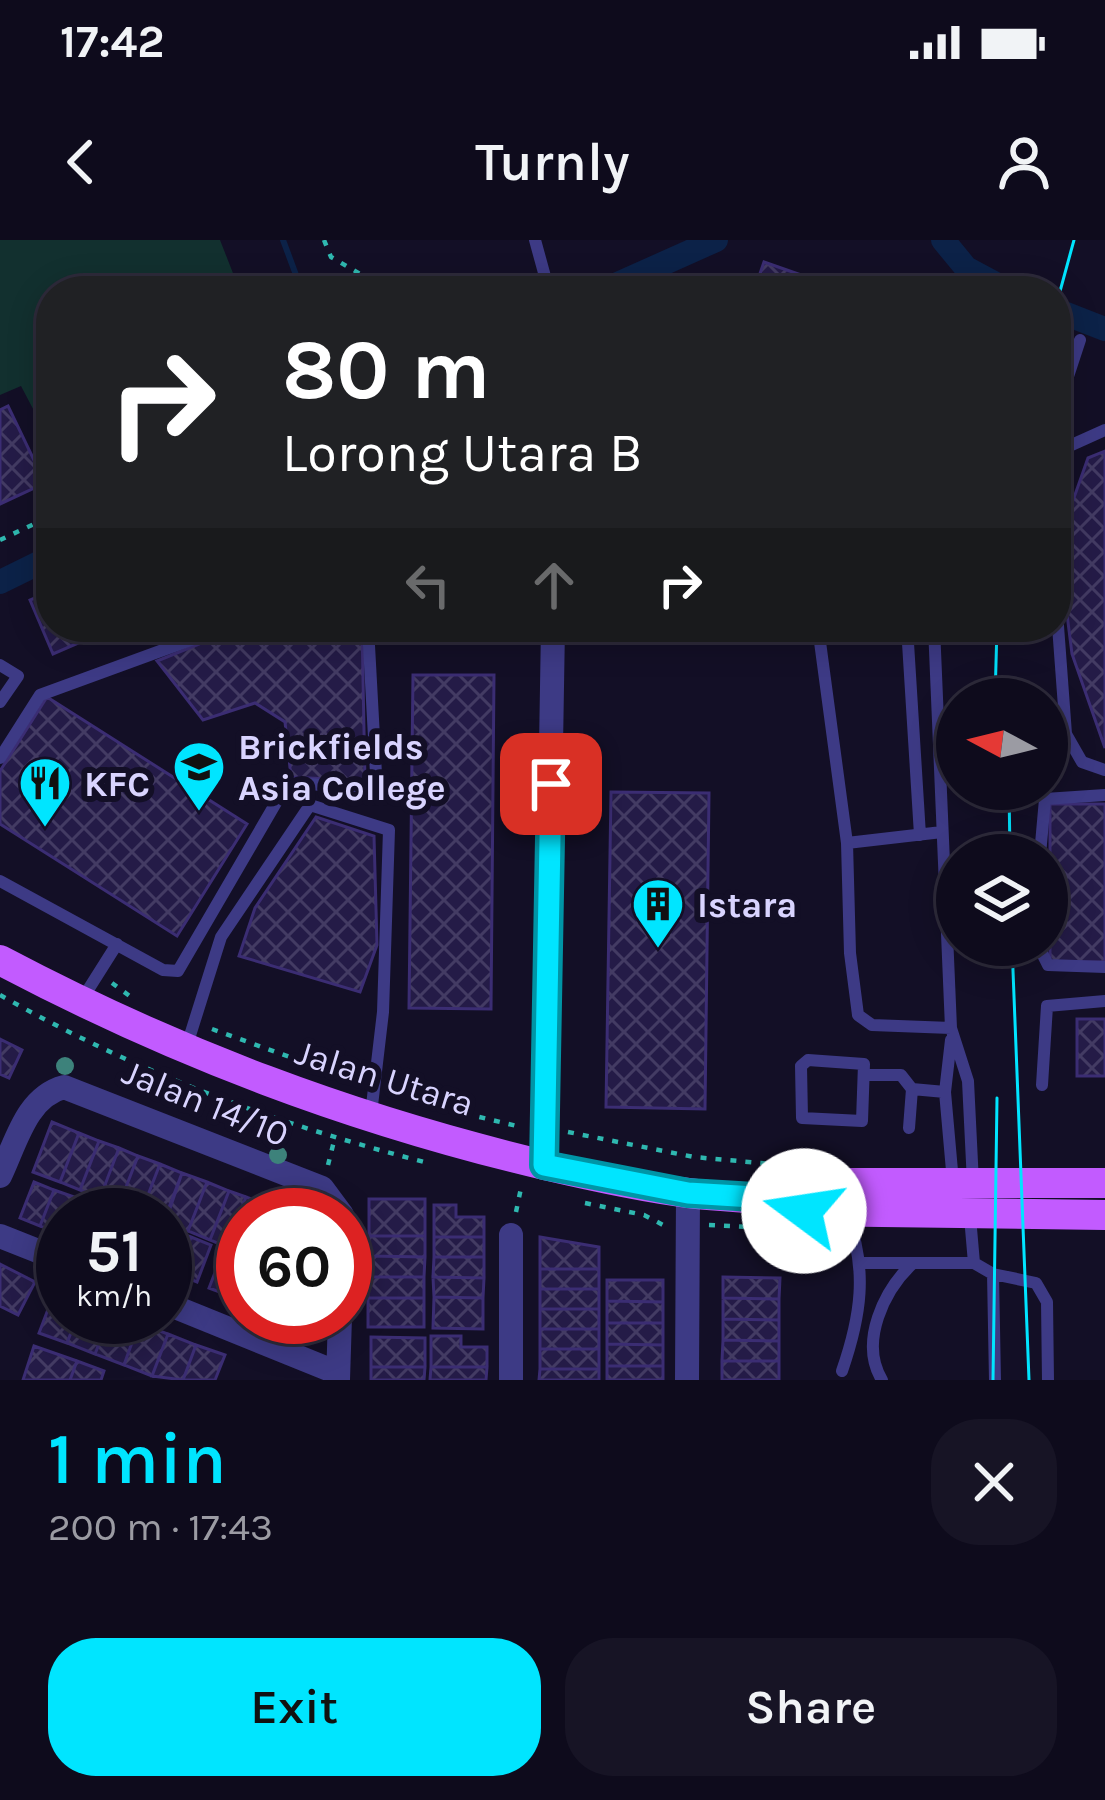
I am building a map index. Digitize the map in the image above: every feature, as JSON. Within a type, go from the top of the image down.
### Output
[{"type":"main road","name":"Jalan Utara","points":[[0,960],[185,1052],[372,1102],[542,1178],[770,1198],[804,1211],[846,1214],[1105,1215]]},
{"type":"main road","name":"Jalan Utara","points":[[770,1198],[805,1183],[963,1184],[1099,1178]]},
{"type":"street","points":[[542,1178],[554,642]]},
{"type":"street","name":"Jalan 14/10","points":[[0,1176],[34,1105],[46,1092],[82,1090],[322,1188]]},
{"type":"street","points":[[687,1380],[688,1193]]},
{"type":"street","points":[[511,1235],[512,1380]]},
{"type":"street","points":[[0,1236],[36,1250]]},
{"type":"street","points":[[192,1314],[338,1376],[339,1344]]},
{"type":"lane","points":[[535,240],[546,276]]},
{"type":"lane","points":[[1071,367],[1080,340]]},
{"type":"lane","points":[[1071,445],[1105,430]]},
{"type":"lane","points":[[0,758],[40,695],[185,642]]},
{"type":"lane","points":[[0,880],[163,970],[178,971],[284,789],[304,780],[357,792],[370,787],[376,774],[369,642]]},
{"type":"lane","points":[[820,642],[847,843],[850,953],[858,1015],[872,1025],[951,1034]]},
{"type":"lane","points":[[909,642],[920,835]]},
{"type":"lane","points":[[935,642],[951,1034],[945,1092],[963,1184]]},
{"type":"lane","points":[[1059,642],[1066,734],[1082,762],[1105,770]]},
{"type":"lane","points":[[0,665],[18,676],[0,702]]},
{"type":"lane","points":[[1042,834],[1046,799],[1105,795]]},
{"type":"lane","points":[[185,1052],[221,937],[310,805],[389,830],[383,1012],[372,1102]]},
{"type":"lane","points":[[847,843],[942,832]]},
{"type":"lane","points":[[80,1002],[117,944]]},
{"type":"lane","points":[[1068,966],[1105,967]]},
{"type":"lane","points":[[1042,1085],[1046,1006],[1105,1001]]},
{"type":"lane","points":[[951,1034],[968,1081],[963,1184]]},
{"type":"lane","points":[[860,1061],[866,1075],[862,1120],[802,1118],[804,1062],[860,1061]]},
{"type":"lane","points":[[866,1075],[901,1075],[912,1089],[909,1127]]},
{"type":"lane","points":[[912,1089],[945,1092]]},
{"type":"lane","points":[[842,1371],[860,1306],[862,1263],[846,1214]]},
{"type":"lane","points":[[970,1216],[974,1263]]},
{"type":"lane","points":[[862,1263],[974,1263],[993,1274],[1036,1283],[1047,1302],[1048,1380]]},
{"type":"lane","points":[[882,1380],[873,1357],[881,1307],[914,1263]]},
{"type":"lane","points":[[993,1274],[995,1380]]},
{"type":"lane","points":[[860,1306],[881,1307]]},
{"type":"path","points":[[324,240],[331,256],[364,276]]},
{"type":"path","points":[[0,541],[36,523]]},
{"type":"path","points":[[0,995],[138,1069],[239,1109],[335,1139],[322,1188]]},
{"type":"path","points":[[195,1022],[372,1102]]},
{"type":"path","points":[[414,1101],[694,1157],[798,1165]]},
{"type":"path","points":[[521,1188],[542,1178]]},
{"type":"path","points":[[574,1201],[644,1215],[663,1223],[669,1234]]},
{"type":"green space","points":[[0,240],[220,240],[234,276],[36,276],[36,414],[21,386],[0,395]]},
{"type":"building","points":[[764,262],[804,276],[759,276]]},
{"type":"building","points":[[8,406],[36,464],[36,487],[0,504],[0,410]]},
{"type":"building","points":[[1105,451],[1105,748],[1070,642],[1071,506],[1088,458]]},
{"type":"building","points":[[48,642],[81,642],[53,654]]},
{"type":"building","points":[[204,642],[362,642],[365,781],[291,777],[285,722],[255,703],[203,720],[157,661]]},
{"type":"building","points":[[413,675],[494,675],[491,1009],[409,1008]]},
{"type":"building","points":[[47,697],[247,824],[177,936],[0,824],[0,771]]},
{"type":"building","name":"Istara","points":[[611,792],[709,793],[705,1109],[606,1107]]},
{"type":"building","points":[[1068,804],[1105,804],[1105,962],[1068,962],[1068,834],[1050,834],[1050,810],[1068,810]]},
{"type":"building","points":[[316,817],[374,836],[377,945],[360,992],[239,956],[255,908]]},
{"type":"building","points":[[1077,1019],[1105,1019],[1105,1076],[1077,1076]]},
{"type":"building","points":[[0,1039],[22,1050],[9,1078],[0,1074]]},
{"type":"building","points":[[52,1122],[79,1133],[60,1182],[33,1172]]},
{"type":"building","points":[[79,1133],[99,1141],[81,1188],[60,1182]]},
{"type":"building","points":[[99,1141],[119,1148],[104,1188],[81,1188]]},
{"type":"building","points":[[119,1148],[138,1156],[126,1188],[104,1188]]},
{"type":"building","points":[[138,1156],[160,1164],[151,1188],[126,1188]]},
{"type":"building","points":[[160,1164],[182,1173],[176,1188],[151,1188]]},
{"type":"building","points":[[182,1173],[207,1182],[192,1221],[192,1188],[177,1188]]},
{"type":"building","points":[[34,1182],[49,1188],[36,1188],[36,1224],[20,1218]]},
{"type":"building","points":[[207,1182],[222,1188],[216,1188],[216,1225],[210,1240],[192,1233]]},
{"type":"building","points":[[372,1199],[425,1199],[425,1236],[372,1236]]},
{"type":"building","points":[[434,1205],[456,1205],[456,1217],[484,1217],[484,1237],[434,1237]]},
{"type":"building","points":[[372,1236],[425,1236],[425,1257],[372,1256]]},
{"type":"building","points":[[192,1237],[211,1245],[197,1282],[192,1280]]},
{"type":"building","points":[[434,1237],[484,1237],[484,1257],[434,1257]]},
{"type":"building","points":[[540,1237],[599,1247],[599,1269],[540,1269]]},
{"type":"building","points":[[372,1256],[425,1257],[424,1277],[372,1277]]},
{"type":"building","points":[[434,1257],[484,1257],[484,1278],[433,1277]]},
{"type":"building","points":[[0,1264],[35,1282],[18,1315],[0,1306]]},
{"type":"building","points":[[540,1269],[599,1269],[599,1289],[540,1289]]},
{"type":"building","points":[[372,1277],[424,1277],[424,1298],[372,1298]]},
{"type":"building","points":[[433,1277],[484,1278],[483,1298],[434,1297]]},
{"type":"building","points":[[723,1277],[780,1278],[779,1299],[723,1298]]},
{"type":"building","points":[[607,1280],[663,1280],[663,1302],[607,1301]]},
{"type":"building","points":[[540,1289],[599,1289],[599,1309],[540,1309]]},
{"type":"building","points":[[434,1297],[483,1298],[483,1329],[433,1328]]},
{"type":"building","points":[[372,1298],[424,1298],[424,1327],[372,1327]]},
{"type":"building","points":[[723,1298],[779,1299],[779,1320],[723,1319]]},
{"type":"building","points":[[607,1301],[663,1302],[663,1323],[607,1323]]},
{"type":"building","points":[[540,1309],[599,1309],[599,1329],[540,1329]]},
{"type":"building","points":[[723,1319],[779,1320],[779,1341],[723,1340]]},
{"type":"building","points":[[607,1323],[663,1323],[663,1345],[607,1344]]},
{"type":"building","points":[[540,1329],[599,1329],[599,1349],[540,1349]]},
{"type":"building","points":[[431,1336],[461,1336],[461,1347],[487,1347],[487,1367],[431,1367]]},
{"type":"building","points":[[372,1337],[425,1338],[425,1367],[371,1367]]},
{"type":"building","points":[[723,1340],[779,1341],[779,1361],[722,1361]]},
{"type":"building","points":[[70,1344],[99,1344],[95,1354]]},
{"type":"building","points":[[99,1344],[132,1344],[124,1365],[95,1354]]},
{"type":"building","points":[[132,1344],[164,1344],[152,1376],[124,1365]]},
{"type":"building","points":[[164,1344],[196,1345],[183,1380],[152,1376]]},
{"type":"building","points":[[607,1344],[663,1345],[663,1366],[607,1366]]},
{"type":"building","points":[[196,1345],[225,1355],[215,1380],[183,1380]]},
{"type":"building","points":[[34,1346],[77,1361],[70,1380],[23,1380]]},
{"type":"building","points":[[540,1349],[599,1349],[599,1369],[540,1369]]},
{"type":"building","points":[[77,1361],[104,1371],[101,1380],[70,1380]]},
{"type":"building","points":[[722,1361],[779,1361],[779,1380],[722,1380]]},
{"type":"building","points":[[607,1366],[663,1366],[663,1380],[607,1380]]},
{"type":"building","points":[[371,1367],[425,1367],[424,1380],[371,1380]]},
{"type":"building","points":[[431,1367],[487,1367],[486,1380],[430,1380]]},
{"type":"building","points":[[540,1369],[599,1369],[599,1380],[539,1380]]},
{"type":"waterway","points":[[283,240],[296,276]]},
{"type":"waterway","points":[[636,276],[716,240]]},
{"type":"waterway","points":[[943,240],[966,268],[981,276]]},
{"type":"waterway","points":[[1071,316],[1105,329]]},
{"type":"waterway","points":[[0,582],[36,564]]},
{"type":"tram line","points":[[1064,276],[1074,240]]},
{"type":"tram line","points":[[996,678],[997,642]]},
{"type":"tram line","points":[[1009,810],[1010,834]]},
{"type":"tram line","points":[[1013,966],[1029,1380]]},
{"type":"tram line","points":[[993,1380],[997,1098]]},
{"type":"place","name":"Brickfields Asia College","points":[[199,813]]},
{"type":"place","name":"KFC","points":[[45,829]]},
{"type":"place","name":"Istara","points":[[658,950]]},
{"type":"route","points":[[551,784],[544,1165],[688,1193],[770,1198],[804,1211]]}]
